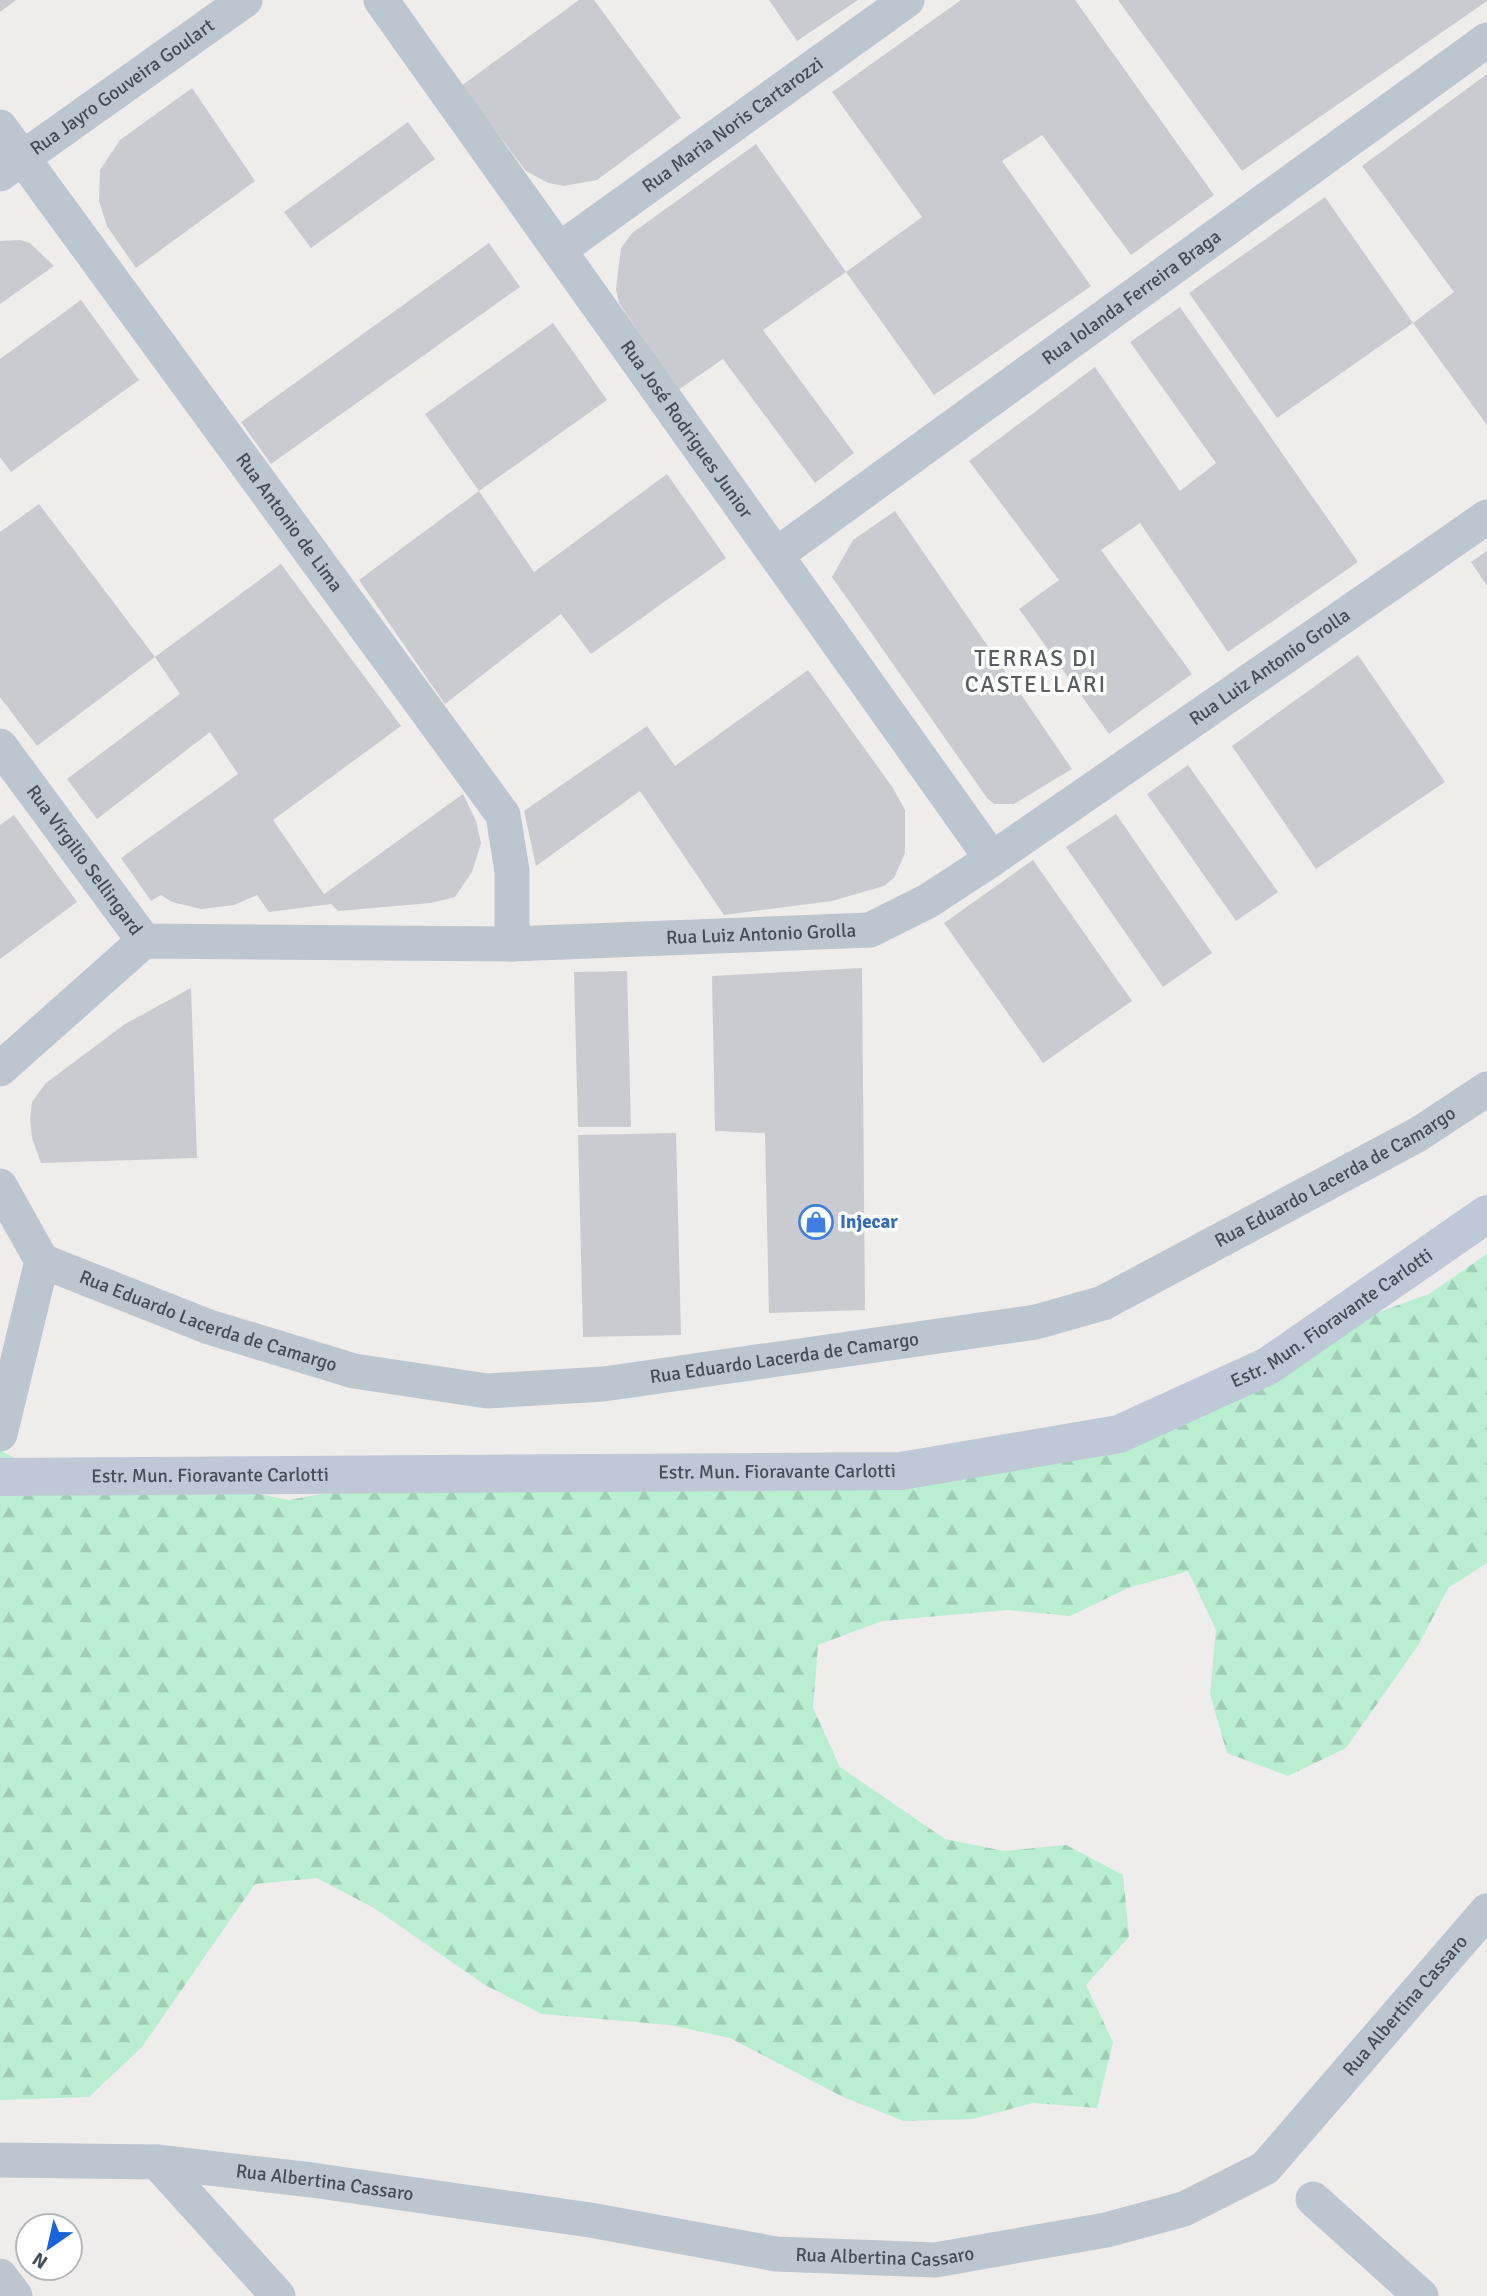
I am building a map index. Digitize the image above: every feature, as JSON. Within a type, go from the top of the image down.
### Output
[{"type":"street","name":"Rua Jayro Gouveira Goulart","points":[[12,166],[245,0]]},
{"type":"street","name":"Rua José Rodrigues Junior","points":[[381,0],[992,859]]},
{"type":"street","name":"Rua Maria Noris Cartarozzi","points":[[559,250],[907,0]]},
{"type":"street","name":"Rua Iolanda Ferreira Braga","points":[[776,555],[1487,40]]},
{"type":"street","name":"Rua Antonio de Lima","points":[[0,127],[12,166],[503,815],[512,871],[512,944]]},
{"type":"street","name":"Rua Luiz Antonio Grolla","points":[[144,941],[512,944],[870,930],[928,901],[992,859],[1487,517]]},
{"type":"street","name":"Rua Vírgilio Sellingard","points":[[0,746],[144,941]]},
{"type":"street","points":[[0,1069],[144,941]]},
{"type":"street","name":"Rua Eduardo Lacerda de Camargo","points":[[42,1261],[209,1327],[354,1371],[487,1391],[604,1384],[1036,1322],[1103,1303],[1417,1135],[1487,1089]]},
{"type":"street","points":[[0,1185],[42,1261],[0,1434]]},
{"type":"street","name":"Estr. Mun. Fioravante Carlotti","points":[[0,1477],[901,1471],[1119,1434],[1268,1366],[1487,1214]]},
{"type":"street","name":"Rua Albertina Cassaro","points":[[0,2160],[157,2162],[312,2180],[590,2220],[776,2254],[935,2260],[1106,2230],[1184,2209],[1265,2168],[1487,1911]]},
{"type":"street","points":[[157,2162],[268,2289]]},
{"type":"street","points":[[1313,2199],[1421,2296]]},
{"type":"street","points":[[0,2276],[15,2296]]},
{"type":"green space","points":[[1487,1254],[1487,1563],[1448,1588],[1419,1644],[1346,1748],[1288,1776],[1227,1753],[1210,1694],[1216,1630],[1188,1571],[1128,1588],[1070,1616],[1007,1610],[882,1621],[818,1645],[813,1708],[840,1767],[945,1839],[1004,1851],[1066,1845],[1123,1875],[1129,1937],[1086,1985],[1113,2042],[1097,2108],[1033,2103],[973,2119],[904,2121],[843,2097],[730,2038],[670,2025],[542,2014],[485,1985],[374,1908],[317,1878],[255,1884],[142,2047],[89,2097],[0,2100],[0,1450],[31,1467],[229,1488],[289,1500],[355,1488],[802,1459],[1063,1446],[1365,1317],[1429,1294]]},
{"type":"building","points":[[0,0],[16,0],[0,12]]},
{"type":"building","points":[[579,0],[594,0],[681,118],[597,180],[564,186],[548,183],[526,171],[461,86]]},
{"type":"building","points":[[769,0],[858,0],[797,41]]},
{"type":"building","points":[[961,0],[1075,0],[1214,195],[1131,255],[1042,135],[1002,161],[1091,286],[934,395],[846,272],[922,217],[832,92]]},
{"type":"building","points":[[1118,0],[1487,0],[1487,1],[1242,171]]},
{"type":"building","points":[[1487,74],[1487,425],[1413,323],[1454,292],[1362,166]]},
{"type":"building","points":[[192,88],[255,181],[136,268],[107,226],[99,201],[100,170],[120,140]]},
{"type":"building","points":[[408,122],[435,159],[311,248],[284,212]]},
{"type":"building","points":[[756,144],[846,272],[763,330],[854,453],[815,483],[723,359],[678,390],[619,303],[616,289],[621,248],[632,233]]},
{"type":"building","points":[[1325,197],[1413,323],[1277,418],[1189,293]]},
{"type":"building","points":[[20,240],[30,243],[54,266],[0,304],[0,241]]},
{"type":"building","points":[[489,243],[520,287],[271,464],[241,422]]},
{"type":"building","points":[[81,300],[139,380],[11,472],[0,457],[0,359]]},
{"type":"building","points":[[1180,307],[1358,562],[1228,652],[1140,523],[1101,550],[1192,674],[1109,734],[1019,609],[1059,580],[969,461],[1095,367],[1180,491],[1216,463],[1130,342]]},
{"type":"building","points":[[553,323],[607,400],[479,491],[425,414]]},
{"type":"building","points":[[667,474],[726,558],[591,654],[561,614],[445,704],[359,580],[479,491],[534,572]]},
{"type":"building","points":[[39,504],[155,657],[37,746],[0,697],[0,532]]},
{"type":"building","points":[[895,511],[1072,769],[1014,804],[994,804],[987,798],[832,577],[853,540]]},
{"type":"building","points":[[1487,551],[1487,586],[1471,562]]},
{"type":"building","points":[[281,564],[401,726],[273,820],[324,894],[463,794],[476,821],[481,843],[472,872],[455,897],[431,903],[338,911],[331,904],[269,912],[257,895],[234,905],[201,909],[172,902],[161,895],[151,901],[121,858],[238,774],[210,732],[97,819],[67,779],[180,694],[155,657]]},
{"type":"building","points":[[1358,655],[1445,782],[1316,869],[1232,746]]},
{"type":"building","points":[[808,670],[893,788],[905,810],[905,853],[894,878],[884,886],[832,901],[724,915],[640,791],[536,866],[524,811],[647,726],[675,766]]},
{"type":"building","points":[[1188,765],[1278,892],[1236,921],[1147,794]]},
{"type":"building","points":[[1116,814],[1212,953],[1163,987],[1066,847]]},
{"type":"building","points":[[14,815],[77,902],[0,959],[0,825]]},
{"type":"building","points":[[1033,860],[1132,1001],[1043,1063],[944,923]]},
{"type":"building","points":[[862,968],[865,1310],[769,1313],[765,1133],[715,1131],[712,976]]},
{"type":"building","points":[[627,971],[631,1127],[578,1127],[574,972]]},
{"type":"building","points":[[191,988],[197,1158],[41,1163],[32,1138],[30,1118],[32,1102],[46,1083],[125,1024]]},
{"type":"building","points":[[676,1133],[681,1335],[583,1337],[578,1135]]},
{"type":"place","name":"Injecar","points":[[816,1222]]},
{"type":"district","name":"TERRAS DI CASTELLARI","points":[[1036,671]]}]
